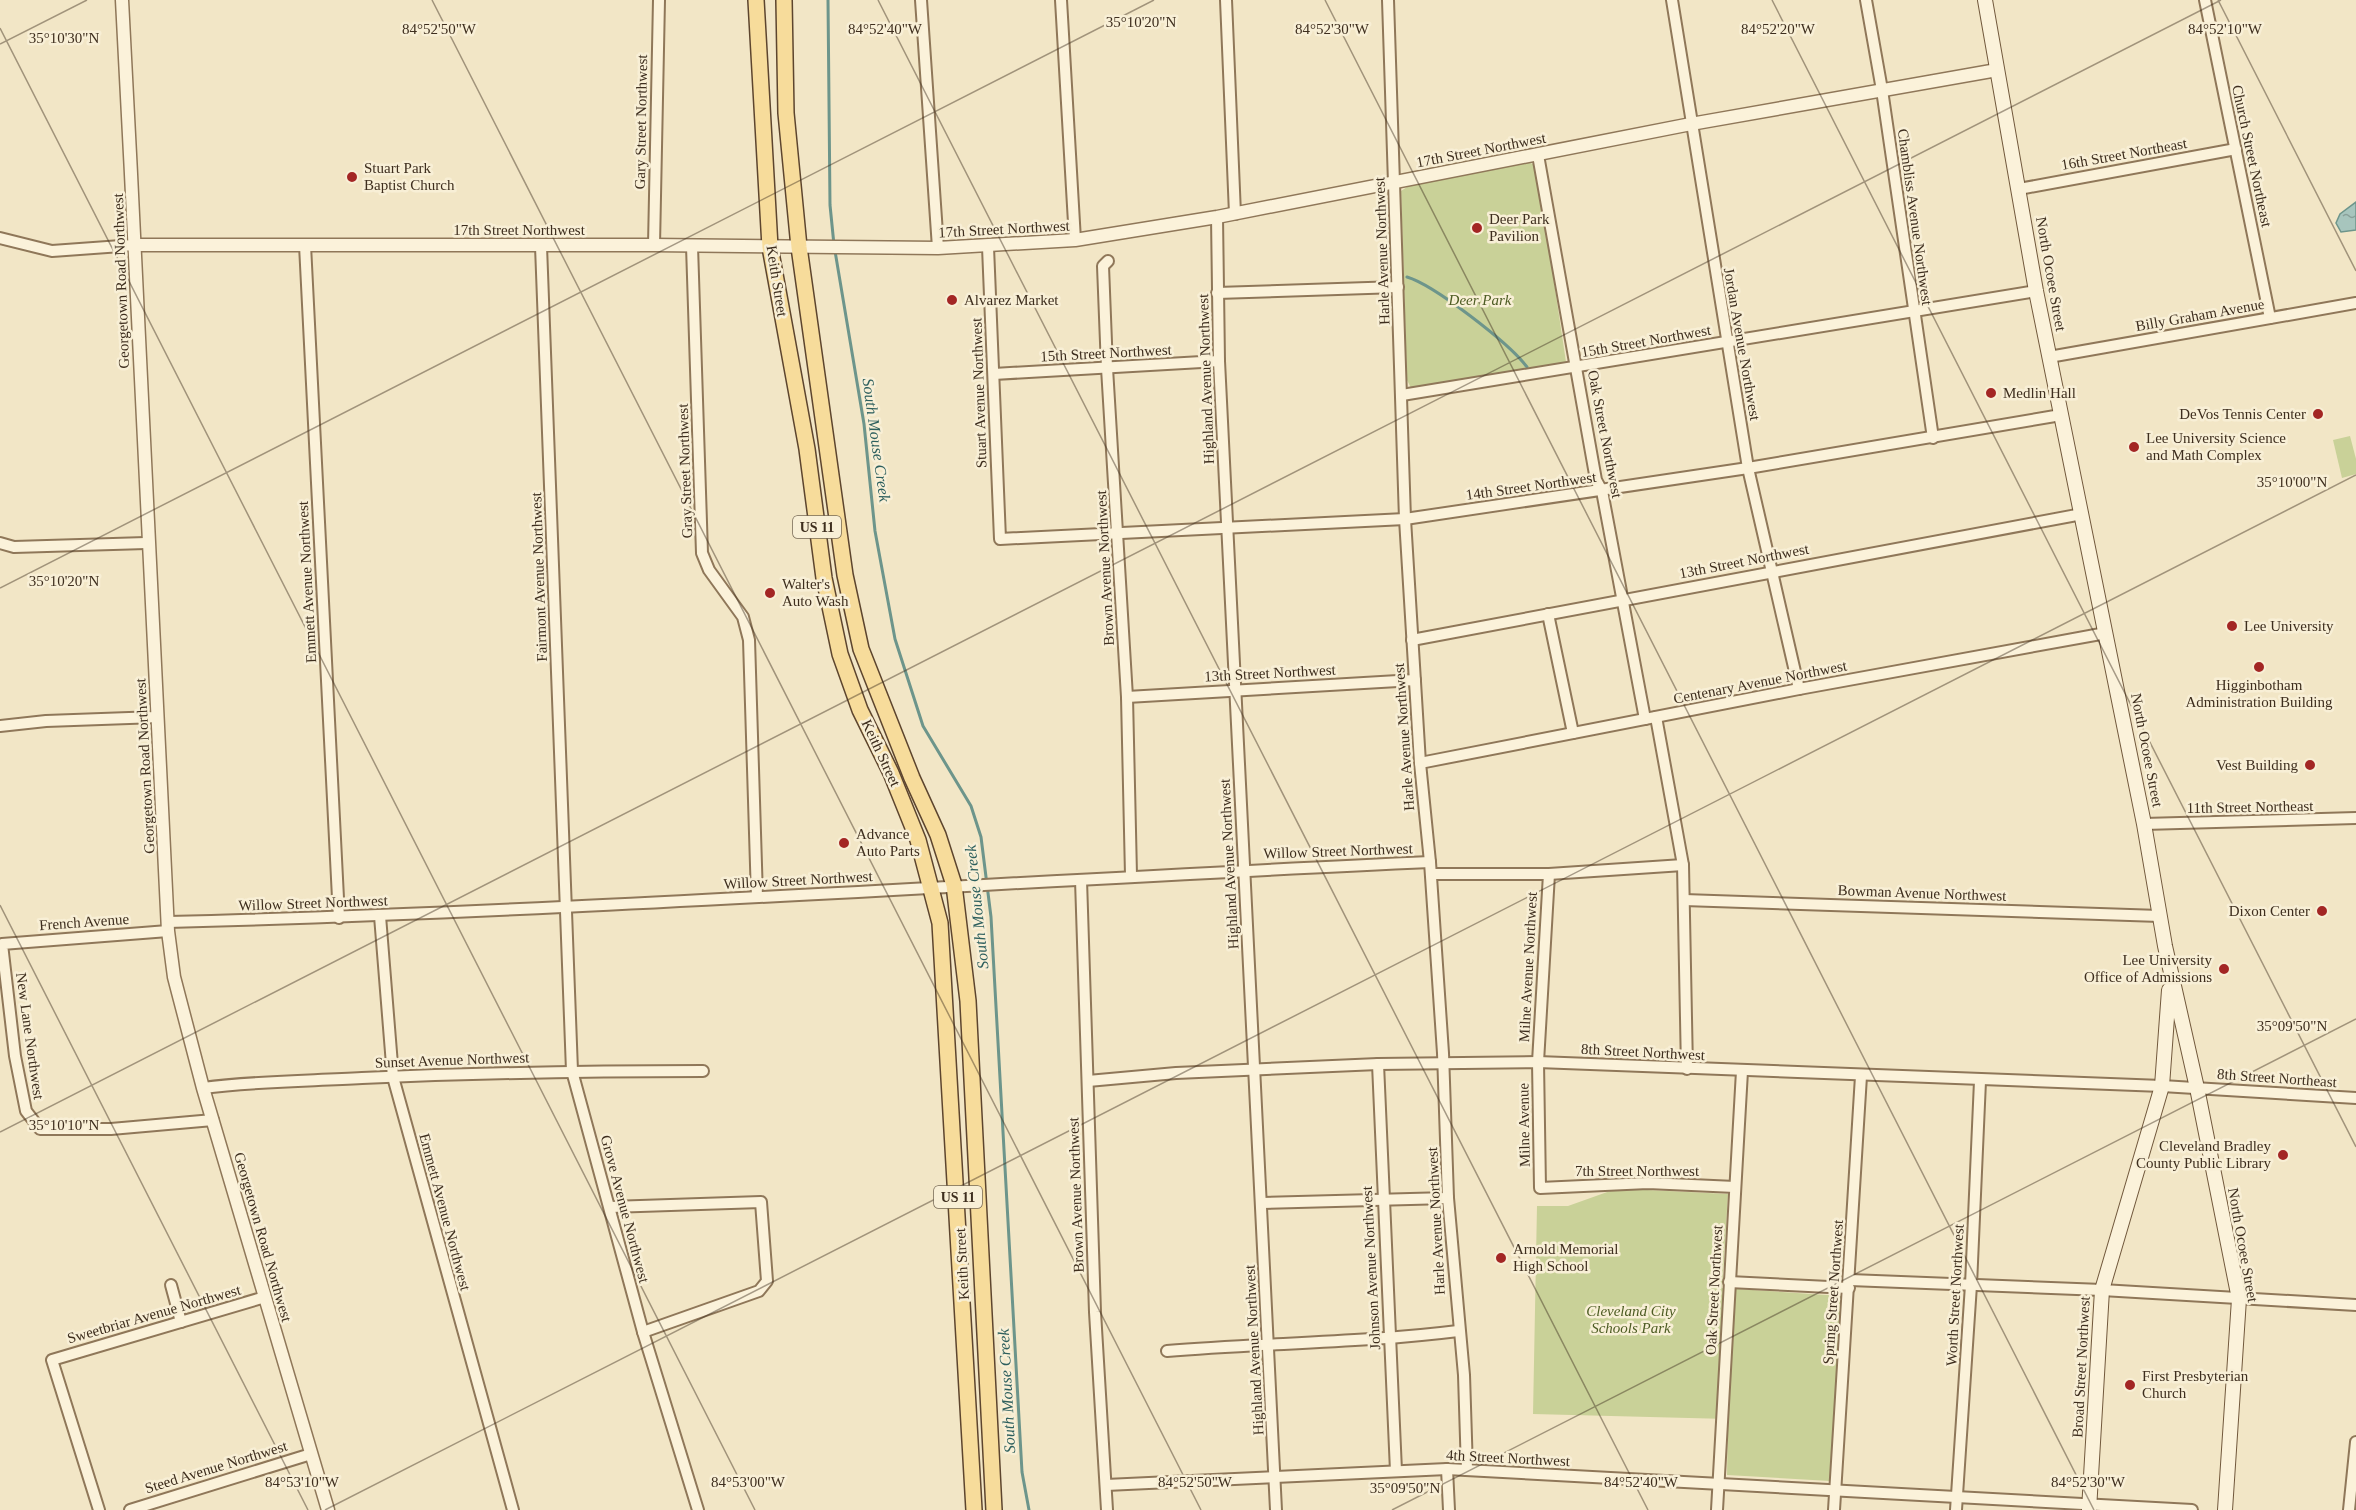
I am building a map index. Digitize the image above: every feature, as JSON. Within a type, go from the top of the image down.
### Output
[{"type":"main road","name":"Keith Street","points":[[756,0],[770,247],[807,449],[824,578],[840,654],[860,710],[891,773],[918,840],[940,923],[962,1262],[974,1510]]},
{"type":"main road","name":"Keith Street","points":[[784,0],[786,108],[800,247],[845,575],[861,649],[912,778],[938,835],[954,885],[968,1001],[994,1510]]},
{"type":"main road","name":"North Ocoee Street","points":[[1985,0],[2036,291],[2144,824],[2165,946],[2197,1088],[2239,1299],[2226,1510]]},
{"type":"main road","points":[[764,143],[780,123],[786,108]]},
{"type":"main road","name":"Broad Street Northwest","points":[[2089,1506],[2102,1290],[2162,1086],[2169,997],[2165,946]]},
{"type":"main road","points":[[962,1262],[983,1261]]},
{"type":"street","name":"Georgetown Road Northwest","points":[[122,0],[135,245],[146,543],[168,926],[174,977],[203,1088],[328,1510]]},
{"type":"street","name":"Gary Street Northwest","points":[[654,245],[659,0]]},
{"type":"street","points":[[921,0],[938,249]]},
{"type":"street","points":[[1061,0],[1075,240]]},
{"type":"street","points":[[1226,0],[1235,214]]},
{"type":"street","name":"Harle Avenue Northwest","points":[[1388,0],[1405,519],[1420,763],[1431,874],[1444,1061],[1448,1198],[1458,1331],[1464,1375],[1467,1470]]},
{"type":"street","name":"Jordan Avenue Northwest","points":[[1672,0],[1748,468],[1799,689]]},
{"type":"street","name":"Chambliss Avenue Northwest","points":[[1866,0],[1882,90],[1933,438]]},
{"type":"street","name":"Church Street Northeast","points":[[2205,0],[2270,318]]},
{"type":"street","name":"17th Street Northwest","points":[[0,238],[52,251],[135,245],[654,245],[938,249],[1075,240],[1235,214],[1691,124],[1997,70]]},
{"type":"street","name":"16th Street Northeast","points":[[2019,189],[2235,149]]},
{"type":"street","name":"Oak Street Northwest","points":[[1538,154],[1596,480],[1602,491],[1622,600],[1683,865],[1687,1069]]},
{"type":"street","name":"Highland Avenue Northwest","points":[[1217,217],[1219,361],[1276,1510]]},
{"type":"street","name":"Emmett Avenue Northwest","points":[[305,245],[339,918]]},
{"type":"street","name":"Fairmont Avenue Northwest","points":[[541,246],[567,908]]},
{"type":"street","name":"Gray Street Northwest","points":[[692,246],[702,553],[709,570],[743,617],[749,640],[757,897]]},
{"type":"street","name":"Stuart Avenue Northwest","points":[[988,247],[1000,539]]},
{"type":"street","name":"Brown Avenue Northwest","points":[[1108,261],[1103,266],[1127,697],[1131,876]]},
{"type":"street","points":[[1217,293],[1398,286]]},
{"type":"street","name":"15th Street Northwest","points":[[1402,395],[2036,291]]},
{"type":"street","name":"Billy Graham Avenue","points":[[2049,357],[2356,303]]},
{"type":"street","name":"15th Street Northwest","points":[[994,374],[1219,361]]},
{"type":"street","name":"14th Street Northwest","points":[[1000,539],[1118,535],[1405,519],[1748,468],[2061,415]]},
{"type":"street","name":"13th Street Northwest","points":[[1412,640],[1770,570],[2082,514]]},
{"type":"street","points":[[0,543],[14,547],[146,543]]},
{"type":"street","points":[[824,578],[845,575]]},
{"type":"street","points":[[1548,614],[1573,733]]},
{"type":"street","name":"Centenary Avenue Northwest","points":[[1420,763],[1799,689],[2106,633]]},
{"type":"street","name":"13th Street Northwest","points":[[1127,697],[1415,680]]},
{"type":"street","points":[[0,726],[46,721],[157,717]]},
{"type":"street","name":"11th Street Northeast","points":[[2144,824],[2356,818]]},
{"type":"street","name":"Willow Street Northwest","points":[[168,926],[567,908],[930,886],[993,885],[1430,862]]},
{"type":"street","points":[[1431,874],[1549,874],[1683,865]]},
{"type":"street","name":"Milne Avenue Northwest","points":[[1538,1062],[1549,874]]},
{"type":"street","name":"Brown Avenue Northwest","points":[[1082,880],[1095,1312],[1107,1510]]},
{"type":"street","name":"Bowman Avenue Northwest","points":[[1684,900],[2160,916]]},
{"type":"street","name":"Grove Avenue Northwest","points":[[567,908],[572,1071],[643,1332],[698,1510]]},
{"type":"street","name":"Emmett Avenue Northwest","points":[[380,916],[393,1077],[513,1510]]},
{"type":"street","name":"French Avenue","points":[[2,944],[168,926]]},
{"type":"street","name":"New Lane Northwest","points":[[2,944],[15,1056],[26,1111],[40,1129],[111,1129],[213,1120]]},
{"type":"street","name":"8th Street Northwest","points":[[1088,1081],[1176,1073],[1444,1061],[1538,1062],[2197,1088]]},
{"type":"street","name":"Milne Avenue","points":[[1538,1062],[1540,1188]]},
{"type":"street","name":"Johnson Avenue Northwest","points":[[1378,1064],[1396,1471]]},
{"type":"street","name":"Sunset Avenue Northwest","points":[[203,1088],[231,1084],[393,1077],[572,1071],[703,1071]]},
{"type":"street","name":"Oak Street Northwest","points":[[1717,1510],[1742,1071]]},
{"type":"street","name":"Spring Street Northwest","points":[[1834,1510],[1862,1076]]},
{"type":"street","name":"Worth Street Northwest","points":[[1956,1510],[1971,1285],[1980,1081]]},
{"type":"street","name":"8th Street Northeast","points":[[2197,1088],[2356,1098]]},
{"type":"street","name":"7th Street Northwest","points":[[1540,1188],[1648,1183],[1735,1187]]},
{"type":"street","points":[[1262,1203],[1448,1198]]},
{"type":"street","points":[[610,1207],[761,1202],[767,1281],[759,1291],[643,1332]]},
{"type":"street","points":[[1729,1282],[1971,1285],[2102,1290],[2356,1305]]},
{"type":"street","points":[[171,1285],[181,1322]]},
{"type":"street","name":"Sweetbriar Avenue Northwest","points":[[99,1510],[52,1360],[265,1297]]},
{"type":"street","points":[[1167,1351],[1269,1343],[1389,1339],[1458,1331]]},
{"type":"street","points":[[2349,1510],[2356,1442]]},
{"type":"street","name":"Steed Avenue Northwest","points":[[130,1510],[311,1454]]},
{"type":"street","points":[[1447,1469],[1449,1510]]},
{"type":"street","name":"4th Street Northwest","points":[[1106,1485],[1447,1469],[2192,1510]]},
{"type":"green space","name":"Deer Park","points":[[1528,162],[1535,165],[1538,175],[1566,362],[1411,388],[1407,380],[1401,191],[1410,185]]},
{"type":"green space","points":[[2350,436],[2356,459],[2356,474],[2342,478],[2333,440]]},
{"type":"green space","name":"Cleveland City Schools Park","points":[[1627,1189],[1728,1194],[1722,1288],[1842,1296],[1830,1481],[1727,1475],[1728,1419],[1533,1414],[1537,1206],[1568,1206],[1610,1191]]},
{"type":"water","points":[[2356,202],[2356,230],[2341,232],[2336,223],[2340,214]]},
{"type":"waterway","name":"South Mouse Creek","points":[[828,0],[830,205],[834,245]]},
{"type":"waterway","name":"South Mouse Creek","points":[[835,251],[864,424],[875,531],[895,639],[923,726],[971,806],[981,837],[991,917],[1022,1472],[1029,1510]]},
{"type":"waterway","points":[[1407,277],[1435,291],[1470,316],[1504,344],[1527,367]]},
{"type":"place","name":"Stuart Park Baptist Church","points":[[352,177]]},
{"type":"place","name":"Deer Park Pavilion","points":[[1477,228]]},
{"type":"place","name":"Alvarez Market","points":[[952,300]]},
{"type":"place","name":"Medlin Hall","points":[[1991,393]]},
{"type":"place","name":"DeVos Tennis Center","points":[[2318,414]]},
{"type":"place","name":"Lee University Science and Math Complex","points":[[2134,447]]},
{"type":"place","name":"Walter's Auto Wash","points":[[770,593]]},
{"type":"place","name":"Lee University","points":[[2232,626]]},
{"type":"place","name":"Higginbotham Administration Building","points":[[2259,667]]},
{"type":"place","name":"Vest Building","points":[[2310,765]]},
{"type":"place","name":"Advance Auto Parts","points":[[844,843]]},
{"type":"place","name":"Dixon Center","points":[[2322,911]]},
{"type":"place","name":"Lee University Office of Admissions","points":[[2224,969]]},
{"type":"place","name":"Cleveland Bradley County Public Library","points":[[2283,1155]]},
{"type":"place","name":"Arnold Memorial High School","points":[[1501,1258]]},
{"type":"place","name":"First Presbyterian Church","points":[[2130,1385]]}]
